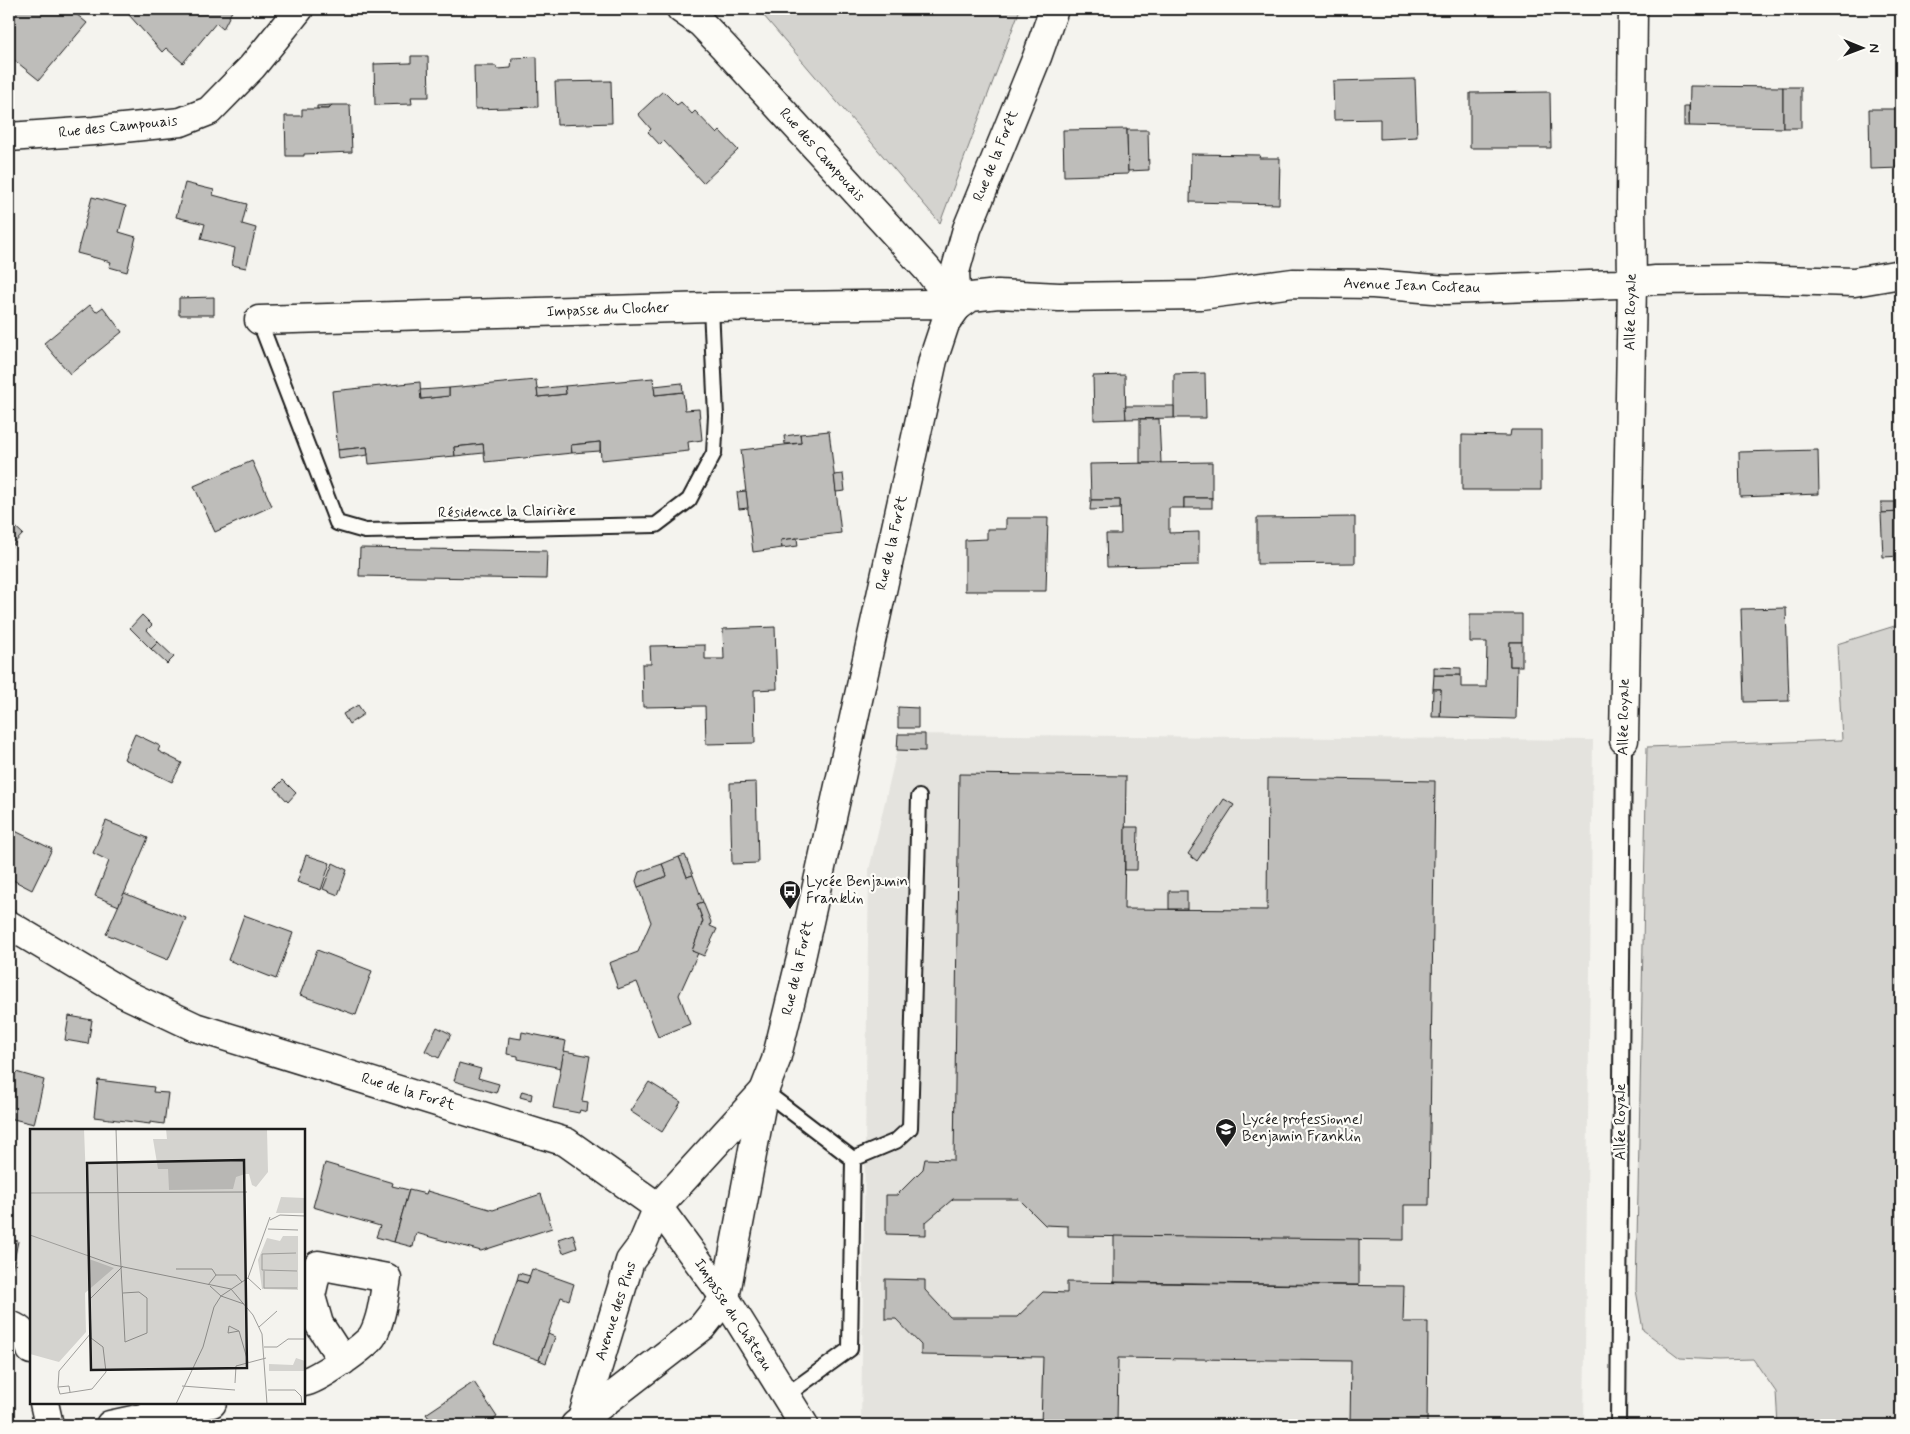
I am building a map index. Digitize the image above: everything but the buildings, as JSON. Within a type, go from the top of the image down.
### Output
[{"type":"street","name":"Rue des Campouais","points":[[9,137],[181,122],[209,111],[252,67],[299,9]]},
{"type":"street","name":"Rue des Campouais","points":[[681,9],[700,23],[730,53],[927,269],[957,307]]},
{"type":"street","name":"Rue de la Forêt","points":[[726,1298],[764,1091],[776,1060],[798,967],[934,360],[945,324],[957,307],[955,272],[967,229],[1054,9]]},
{"type":"street","name":"Allée Royale","points":[[1624,740],[1632,283],[1633,9]]},
{"type":"street","name":"Avenue Jean Cocteau","points":[[957,307],[970,297],[998,294],[1059,296],[1201,295],[1293,283],[1373,284],[1446,290],[1632,283],[1656,280],[1746,279],[1854,282],[1901,274]]},
{"type":"street","name":"Impasse du Clocher","points":[[259,320],[711,307],[930,304],[957,307]]},
{"type":"street","name":"Rue de la Forêt","points":[[9,925],[123,993],[195,1027],[566,1142],[658,1207],[764,1091]]},
{"type":"street","name":"Impasse du Château","points":[[658,1207],[726,1298],[804,1425]]},
{"type":"street","name":"Avenue des Pins","points":[[579,1422],[630,1261],[642,1245],[658,1207]]},
{"type":"street","name":"Avenue des Pins","points":[[579,1422],[702,1327],[726,1298]]},
{"type":"street","points":[[9,1324],[18,1328],[29,1341],[30,1346]]},
{"type":"street","points":[[305,1382],[311,1381],[343,1361]]},
{"type":"street","points":[[44,1404],[50,1425]]},
{"type":"street","points":[[110,1425],[207,1404]]},
{"type":"lane","name":"Résidence la Clairière","points":[[259,320],[337,523],[365,531],[656,525],[689,500],[714,453],[716,416],[711,307]]},
{"type":"lane","name":"Allée Royale","points":[[1618,1425],[1624,740]]},
{"type":"lane","points":[[853,1159],[896,1141],[910,1128],[918,797]]},
{"type":"lane","points":[[764,1091],[853,1159]]},
{"type":"lane","points":[[785,1396],[850,1349],[853,1159]]},
{"type":"shaded area","points":[[758,9],[1020,9],[940,223]]},
{"type":"shaded area","points":[[1901,624],[1901,1425],[1778,1425],[1776,1392],[1753,1359],[1680,1358],[1643,1330],[1636,1290],[1647,747],[1842,740],[1837,644]]},
{"type":"shaded area","name":"Lycée professionnel Benjamin Franklin","points":[[898,734],[1593,740],[1584,1425],[861,1425],[869,870],[897,750]]},
{"type":"place","name":"Lycée Benjamin Franklin","points":[[790,910]]},
{"type":"place","name":"Lycée professionnel Benjamin Franklin","points":[[1226,1148]]}]
